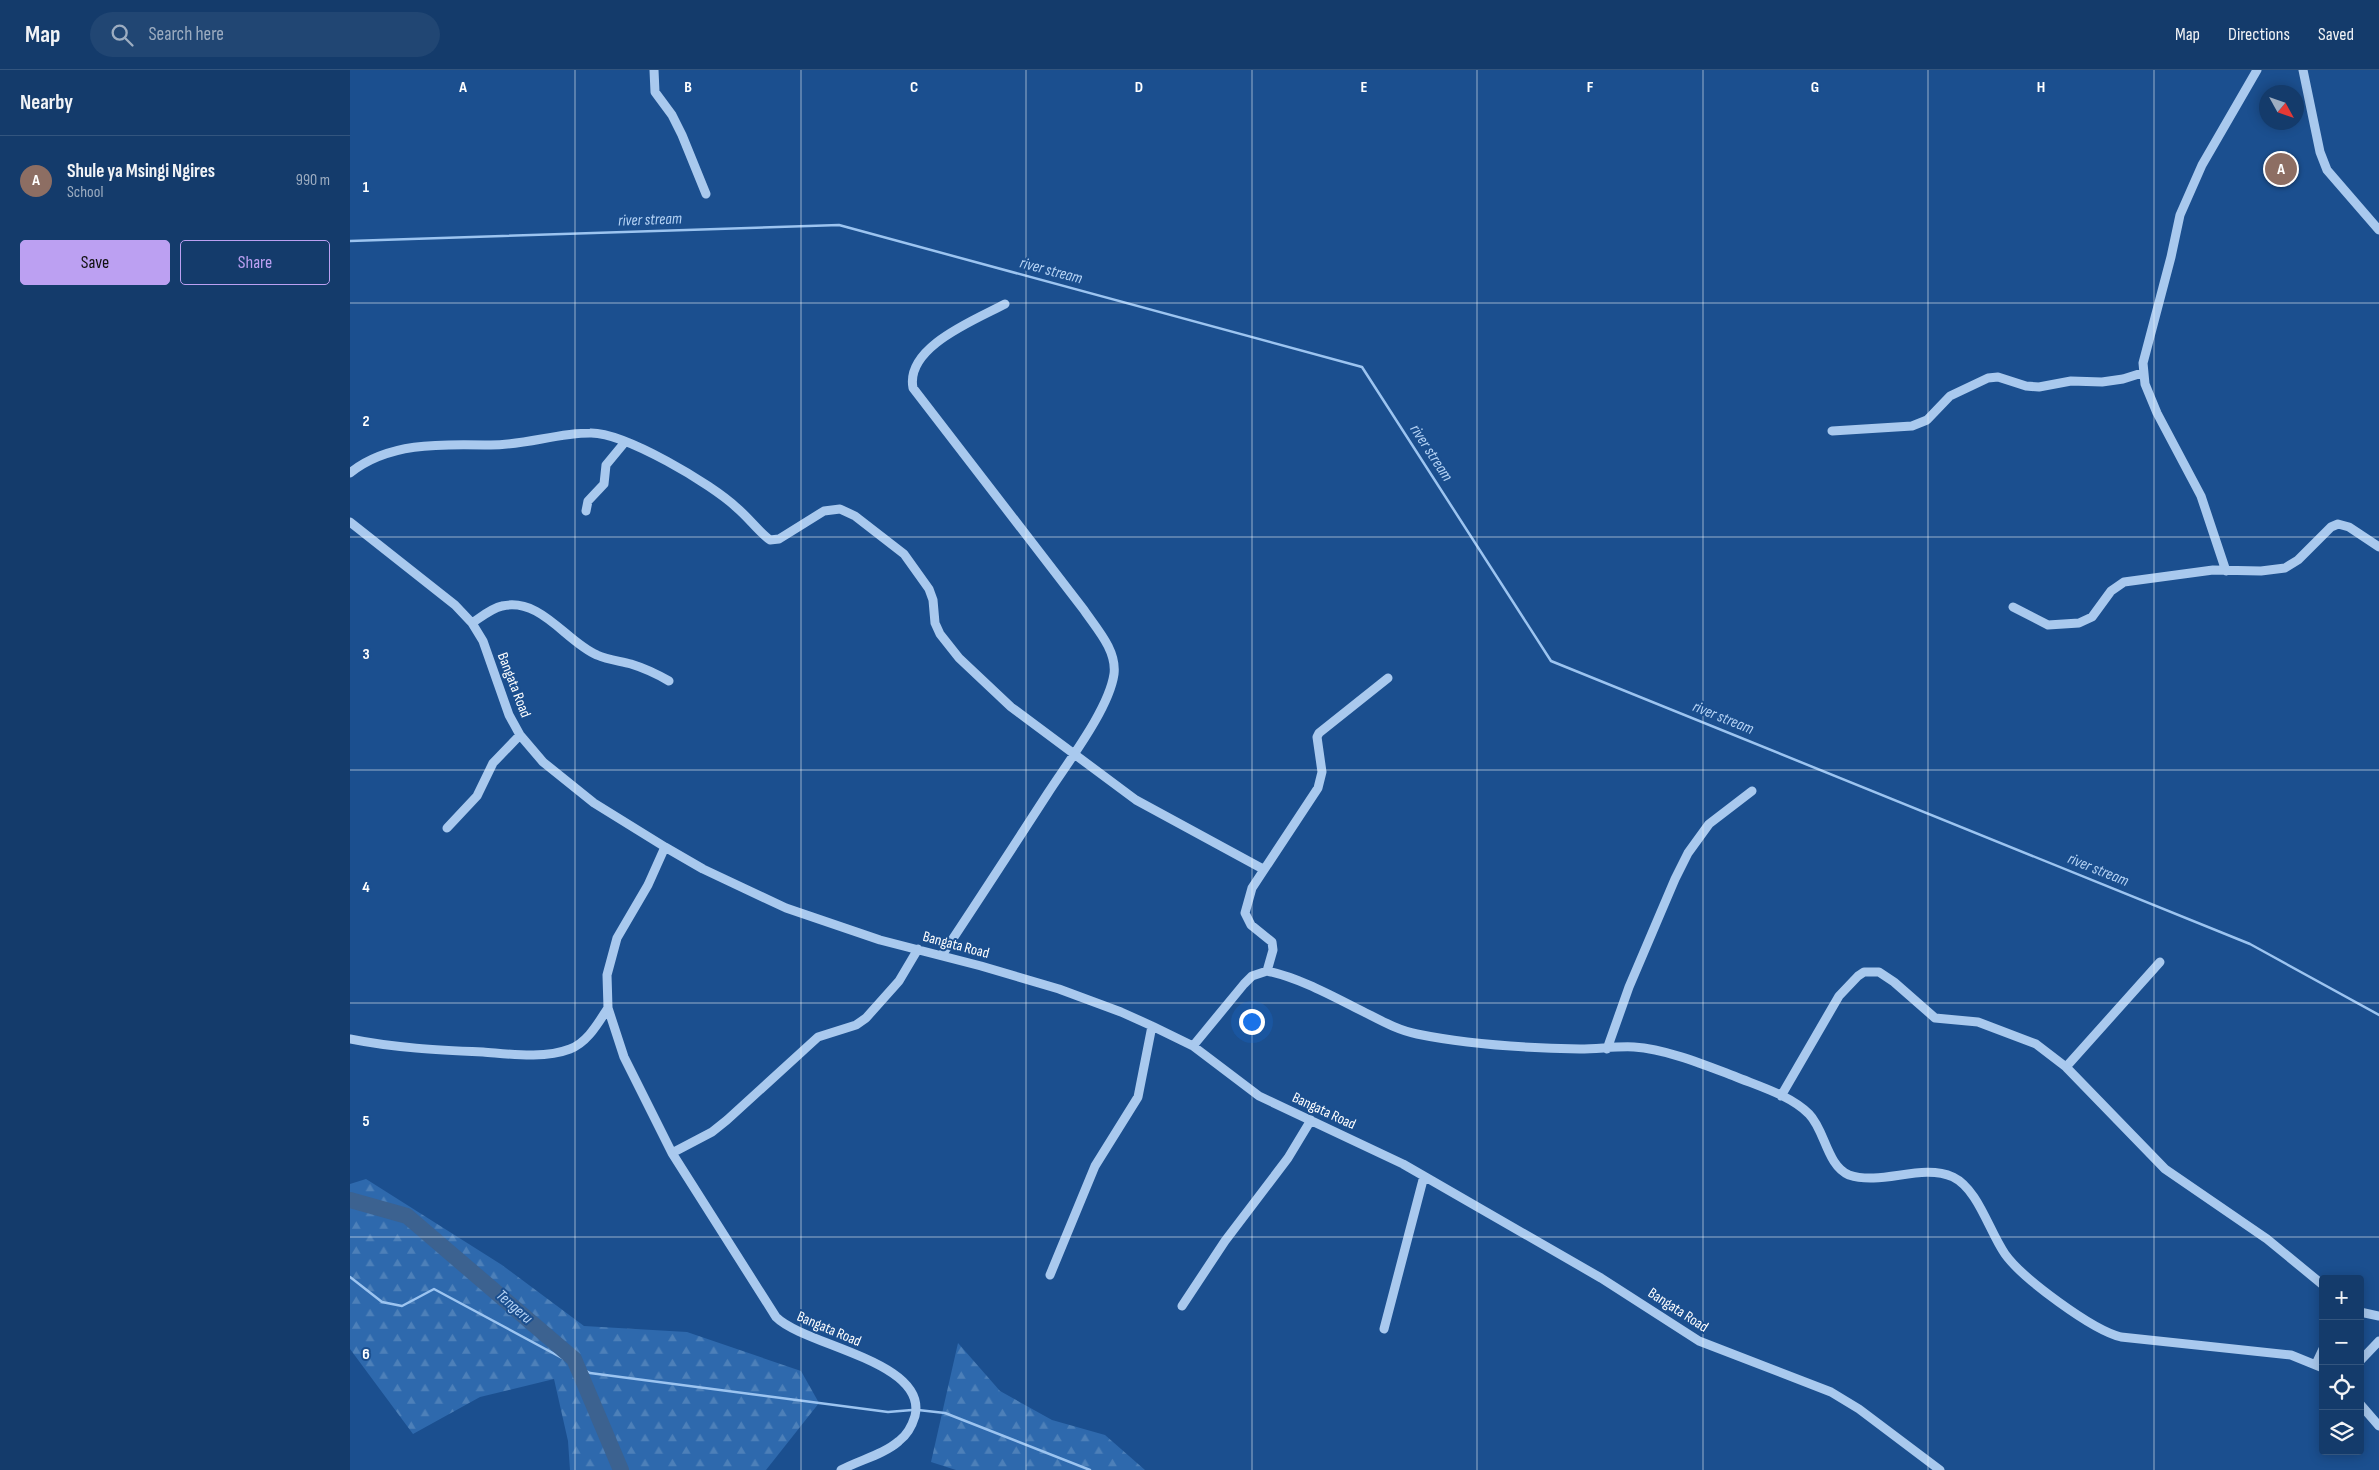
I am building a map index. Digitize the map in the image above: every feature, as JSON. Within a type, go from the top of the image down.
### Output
[{"type":"street","points":[[654,70],[655,92],[672,115],[706,194]]},
{"type":"street","points":[[2226,571],[2201,496],[2157,413],[2142,373],[2180,215],[2202,165],[2257,70]]},
{"type":"street","points":[[2303,70],[2310,113],[2320,152],[2327,170],[2379,230]]},
{"type":"street","points":[[942,955],[1073,755],[1110,690],[1114,672],[1113,660],[1107,644],[1084,610],[913,388],[911,379],[917,362],[928,350],[945,338],[1005,304]]},
{"type":"street","points":[[1832,431],[1912,426],[1927,420],[1950,396],[1988,378],[1998,377],[2026,386],[2039,386],[2071,381],[2116,380],[2142,373]]},
{"type":"street","points":[[350,473],[374,459],[423,444],[497,445],[589,432],[602,434],[625,442],[674,465],[720,493],[770,540],[779,539],[824,511],[840,509],[855,516],[904,554],[921,574],[934,600],[935,623],[940,634],[959,658],[1011,706],[1073,755],[1136,800],[1263,869]]},
{"type":"street","points":[[586,511],[588,501],[604,484],[606,465],[625,442]]},
{"type":"street","name":"Bangata Road","points":[[350,522],[455,605],[472,623],[483,641],[509,715],[520,735],[554,772],[594,803],[664,847],[764,900],[880,940],[942,955],[1059,989],[1152,1026],[1193,1046],[1259,1096],[1382,1153],[1424,1176],[1601,1278],[1700,1341],[1831,1392],[1858,1409],[1940,1470]]},
{"type":"street","points":[[2013,607],[2048,625],[2079,624],[2092,617],[2111,591],[2124,582],[2212,570],[2261,571],[2292,565],[2330,527],[2338,524],[2349,527],[2379,547]]},
{"type":"street","points":[[472,623],[502,606],[517,605],[530,608],[540,613],[591,652],[646,670],[669,682]]},
{"type":"street","points":[[1267,970],[1273,950],[1272,942],[1251,925],[1245,913],[1252,888],[1318,788],[1322,772],[1319,733],[1388,678]]},
{"type":"street","points":[[448,828],[477,796],[493,763],[520,735]]},
{"type":"street","points":[[1608,1049],[1629,987],[1643,960],[1675,879],[1688,853],[1709,824],[1752,791]]},
{"type":"street","name":"Bangata Road","points":[[664,847],[656,870],[628,915],[614,945],[607,975],[608,1008],[624,1057],[672,1153],[776,1317],[783,1325],[890,1371],[903,1381],[914,1396],[916,1410],[914,1420],[904,1436],[894,1445],[841,1470]]},
{"type":"street","points":[[672,1153],[712,1132],[818,1037],[856,1025],[866,1018],[898,981],[918,949]]},
{"type":"street","points":[[2066,1067],[2160,962]]},
{"type":"street","points":[[1193,1046],[1244,984],[1256,974],[1267,970],[1314,989],[1407,1032],[1516,1047],[1608,1049],[1635,1047],[1685,1058],[1781,1096],[1800,1107],[1814,1119],[1835,1162],[1847,1174],[1879,1177],[1934,1174],[1950,1176],[1959,1181],[1973,1195],[1993,1235],[2010,1261],[2066,1306],[2101,1330],[2121,1337],[2291,1355],[2319,1366]]},
{"type":"street","points":[[1781,1096],[1839,996],[1858,976],[1871,971],[1884,974],[1935,1018],[1978,1022],[1994,1026],[2036,1044],[2066,1067],[2165,1169],[2267,1239],[2319,1282]]},
{"type":"street","points":[[350,1039],[438,1050],[549,1054],[570,1049],[582,1042],[608,1008]]},
{"type":"street","points":[[1050,1275],[1095,1166],[1138,1097],[1152,1026]]},
{"type":"street","points":[[1182,1306],[1225,1241],[1288,1158],[1311,1120]]},
{"type":"street","points":[[1384,1329],[1424,1176]]},
{"type":"street","points":[[2364,1313],[2379,1316]]},
{"type":"street","points":[[2364,1357],[2379,1341]]},
{"type":"street","points":[[2364,1409],[2379,1426]]},
{"type":"green space","points":[[366,1179],[502,1265],[584,1326],[687,1332],[801,1371],[819,1403],[766,1470],[570,1470],[568,1441],[554,1379],[480,1397],[413,1434],[350,1349],[350,1184]]},
{"type":"green space","points":[[958,1343],[1000,1391],[1052,1420],[1105,1435],[1145,1470],[956,1470],[931,1462]]},
{"type":"waterway","name":"river stream","points":[[350,241],[839,225],[1362,367],[1551,661],[2250,944],[2379,1015]]},
{"type":"waterway","name":"Tengeru","points":[[350,1200],[407,1216],[574,1359],[621,1470]]},
{"type":"waterway","points":[[350,1277],[382,1302],[402,1306],[434,1289],[590,1373],[888,1412],[912,1410]]},
{"type":"waterway","points":[[918,1410],[945,1413],[1090,1470]]},
{"type":"place","name":"Shule ya Msingi Ngires","points":[[2281,169]]}]
